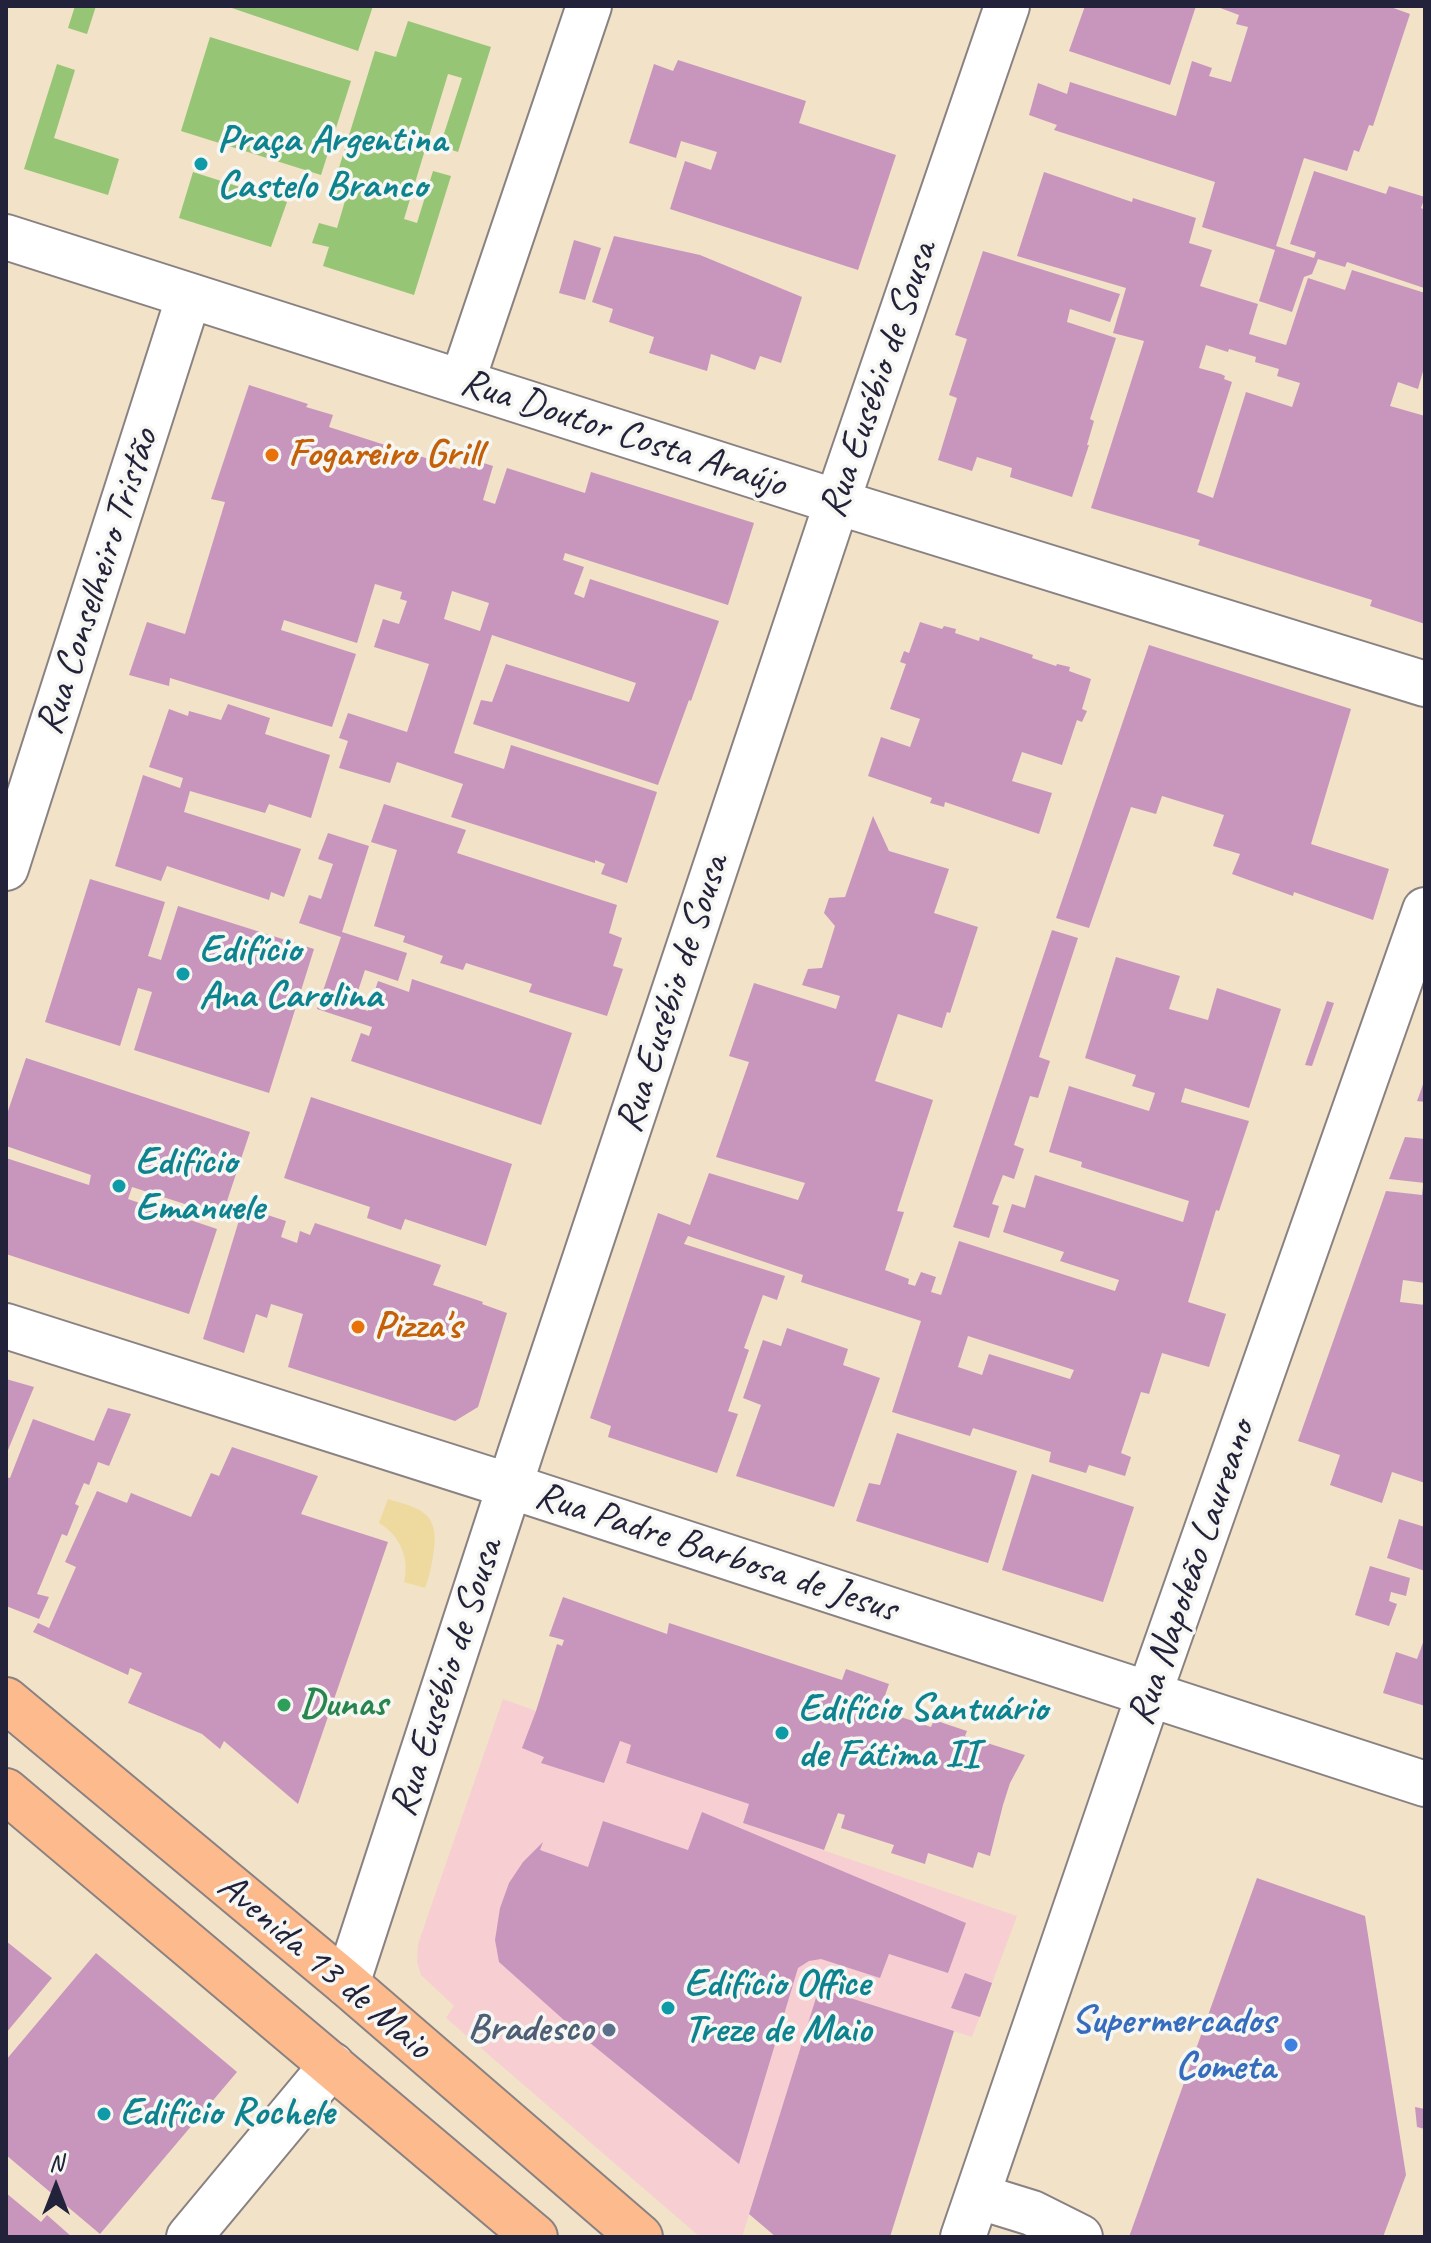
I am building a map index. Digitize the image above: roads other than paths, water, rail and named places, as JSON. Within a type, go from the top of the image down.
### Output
[{"type":"main road","name":"Avenida 13 de Maio","points":[[6,1700],[347,1984],[640,2237]]},
{"type":"main road","name":"Avenida 13 de Maio","points":[[6,1791],[535,2237]]},
{"type":"street","points":[[462,382],[589,6]]},
{"type":"street","name":"Rua Eusébio de Sousa","points":[[347,1984],[837,502],[1007,6]]},
{"type":"street","name":"Rua Doutor Costa Araújo","points":[[6,237],[837,502],[1425,684]]},
{"type":"street","name":"Rua Conselheiro Tristão","points":[[6,868],[17,800],[189,296]]},
{"type":"street","name":"Rua Napoleão Laureano","points":[[963,2237],[1149,1694],[1425,910]]},
{"type":"street","name":"Rua Padre Barbosa de Jesus","points":[[6,1326],[510,1486],[1425,1784]]},
{"type":"street","points":[[189,2237],[332,2065]]},
{"type":"street","points":[[977,2196],[1032,2213],[1080,2237]]},
{"type":"place","name":"Praça Argentina Castelo Branco","points":[[201,164]]},
{"type":"place","name":"Fogareiro Grill","points":[[272,455]]},
{"type":"place","name":"Edifício Ana Carolina","points":[[183,974]]},
{"type":"place","name":"Edifício Emanuele","points":[[119,1186]]},
{"type":"place","name":"Pizza's","points":[[358,1327]]},
{"type":"place","name":"Dunas","points":[[284,1705]]},
{"type":"place","name":"Edifício Santuário de Fátima II","points":[[782,1733]]},
{"type":"place","name":"Edifício Office Treze de Maio","points":[[668,2008]]},
{"type":"place","name":"Bradesco","points":[[609,2030]]},
{"type":"place","name":"Supermercados Cometa","points":[[1291,2045]]},
{"type":"place","name":"Edifício Rochele","points":[[104,2114]]}]
